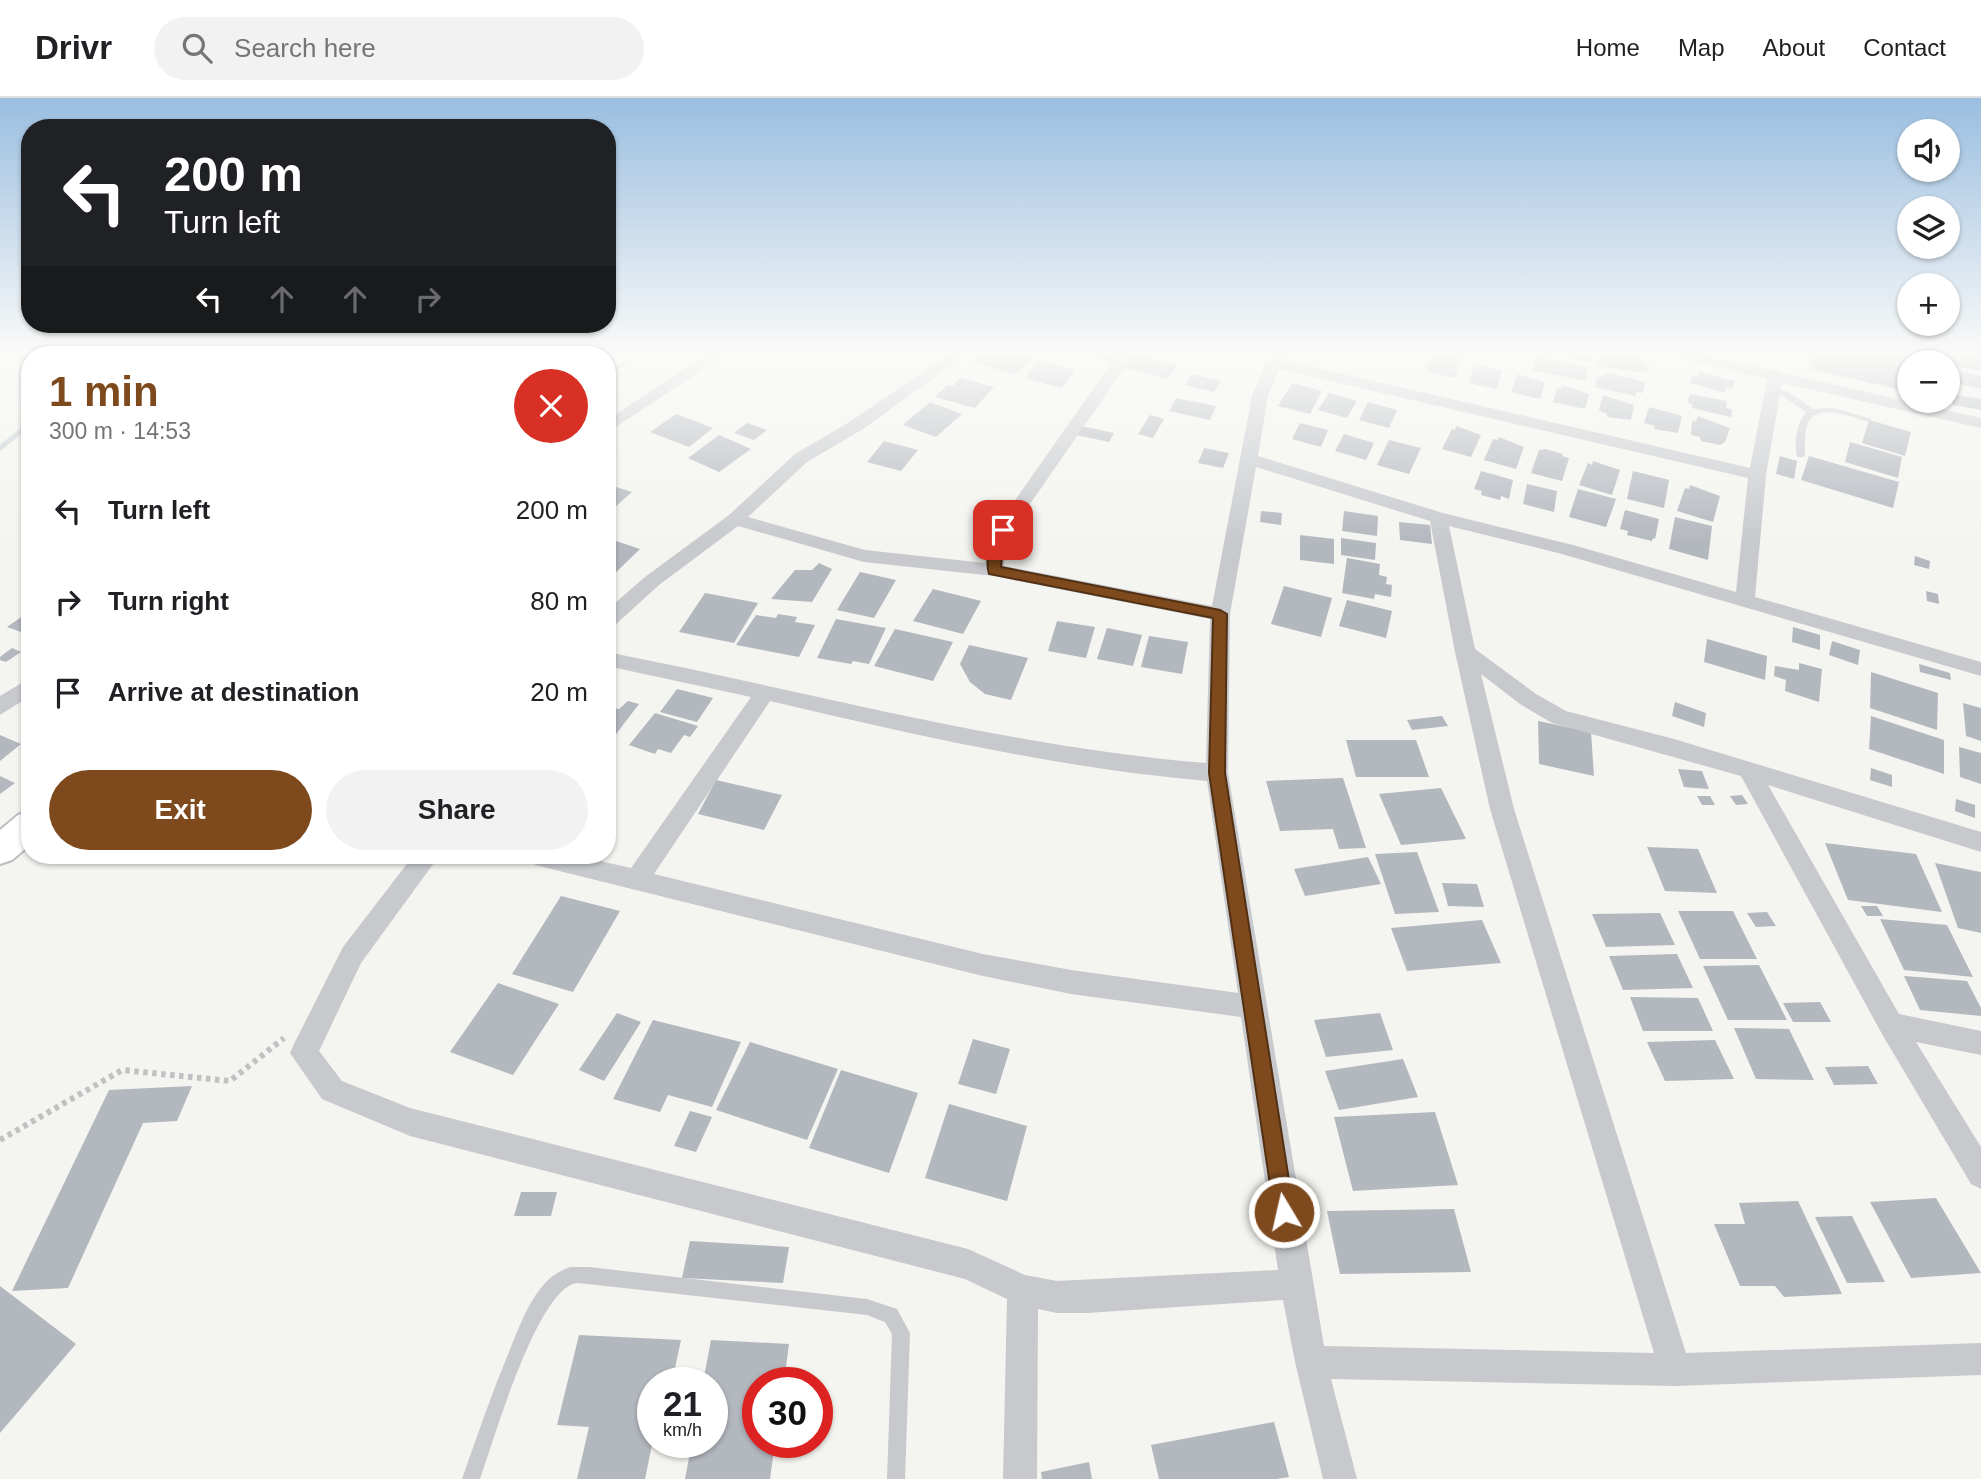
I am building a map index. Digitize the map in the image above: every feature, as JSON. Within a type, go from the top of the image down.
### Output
[{"type":"street","points":[[616,613],[652,581],[735,519],[801,458],[870,415]]},
{"type":"street","points":[[994,570],[996,547],[1003,530],[1083,415]]},
{"type":"street","points":[[1256,415],[1220,614],[1217,773],[1296,1284],[1311,1362],[1340,1479]]},
{"type":"street","points":[[1517,415],[1757,475]]},
{"type":"street","points":[[1745,602],[1757,475],[1768,415]]},
{"type":"street","points":[[1943,415],[1981,423]]},
{"type":"street","points":[[1248,459],[1438,518],[1566,550],[1981,669]]},
{"type":"street","points":[[1438,518],[1465,652],[1502,809],[1675,1370]]},
{"type":"street","points":[[735,519],[864,556],[994,570],[1220,614]]},
{"type":"street","points":[[1465,652],[1528,699],[1560,717],[1674,747],[1981,842]]},
{"type":"street","points":[[616,661],[1034,751],[1144,767],[1217,773]]},
{"type":"street","points":[[637,879],[765,691]]},
{"type":"street","points":[[0,707],[21,692]]},
{"type":"street","points":[[1749,771],[1891,1025],[1981,1174]]},
{"type":"street","points":[[0,850],[21,832]]},
{"type":"street","points":[[421,864],[352,955],[304,1053],[332,1090],[410,1122],[968,1265],[1023,1290],[1057,1297],[1296,1284]]},
{"type":"street","points":[[573,864],[983,965],[1072,982],[1252,1007]]},
{"type":"street","points":[[1891,1025],[1981,1043]]},
{"type":"street","points":[[1020,1479],[1023,1290]]},
{"type":"street","points":[[1311,1362],[1675,1370],[1981,1359]]},
{"type":"lane","points":[[1800,455],[1802,423],[1810,415]]},
{"type":"lane","points":[[1853,415],[1868,419]]},
{"type":"lane","points":[[471,1479],[528,1324],[547,1292],[567,1276],[589,1275],[867,1307],[891,1315],[901,1333],[896,1479]]},
{"type":"path","points":[[0,1140],[122,1070],[230,1081],[280,1041],[322,1018]]},
{"type":"building","points":[[674,415],[713,428],[689,447],[650,432]]},
{"type":"building","points":[[914,415],[960,415],[936,437],[903,425]]},
{"type":"building","points":[[1150,415],[1164,419],[1153,438],[1138,434]]},
{"type":"building","points":[[1189,415],[1212,415],[1210,420]]},
{"type":"building","points":[[1361,415],[1395,415],[1389,428],[1359,420]]},
{"type":"building","points":[[1607,415],[1632,415],[1631,420]]},
{"type":"building","points":[[1646,415],[1682,416],[1678,433],[1654,429],[1655,426],[1644,423]]},
{"type":"building","points":[[1698,416],[1730,428],[1725,442],[1720,445],[1701,441],[1700,437],[1691,435],[1692,421],[1695,422]]},
{"type":"building","points":[[1869,420],[1911,432],[1905,456],[1862,443]]},
{"type":"building","points":[[747,423],[767,430],[754,440],[734,433]]},
{"type":"building","points":[[1300,423],[1328,430],[1321,447],[1292,439]]},
{"type":"building","points":[[1081,426],[1114,433],[1109,442],[1076,435]]},
{"type":"building","points":[[1456,426],[1481,435],[1471,457],[1442,449]]},
{"type":"building","points":[[1344,434],[1374,443],[1366,460],[1335,451]]},
{"type":"building","points":[[719,435],[751,449],[719,472],[688,458]]},
{"type":"building","points":[[1499,437],[1524,447],[1516,469],[1484,460],[1493,439],[1498,440]]},
{"type":"building","points":[[1389,440],[1421,448],[1409,474],[1377,465]]},
{"type":"building","points":[[884,441],[918,450],[901,471],[867,462]]},
{"type":"building","points":[[1850,442],[1902,457],[1898,478],[1845,462]]},
{"type":"building","points":[[1204,448],[1229,453],[1223,468],[1198,463]]},
{"type":"building","points":[[1546,449],[1569,458],[1562,481],[1531,473],[1539,450]]},
{"type":"building","points":[[1780,456],[1797,461],[1794,479],[1776,474]]},
{"type":"building","points":[[1809,456],[1899,482],[1893,508],[1801,480]]},
{"type":"building","points":[[1593,461],[1620,470],[1612,495],[1579,485],[1588,463],[1592,465]]},
{"type":"building","points":[[1481,471],[1513,480],[1509,499],[1501,496],[1500,500],[1481,495],[1482,491],[1474,489]]},
{"type":"building","points":[[1633,471],[1669,480],[1664,508],[1627,499]]},
{"type":"building","points":[[1527,484],[1557,491],[1554,512],[1523,504]]},
{"type":"building","points":[[1690,485],[1720,496],[1713,522],[1677,511],[1685,488],[1689,489]]},
{"type":"building","points":[[616,487],[632,492],[616,506]]},
{"type":"building","points":[[1578,489],[1616,499],[1606,527],[1569,517]]},
{"type":"building","points":[[1625,510],[1659,519],[1655,539],[1652,541],[1627,535],[1628,531],[1620,529]]},
{"type":"building","points":[[1261,511],[1282,513],[1281,525],[1260,522]]},
{"type":"building","points":[[1344,511],[1378,516],[1377,536],[1342,531]]},
{"type":"building","points":[[1675,517],[1712,526],[1708,560],[1669,549]]},
{"type":"building","points":[[1399,522],[1430,525],[1432,544],[1400,540]]},
{"type":"building","points":[[1300,535],[1334,539],[1334,564],[1300,560]]},
{"type":"building","points":[[1341,538],[1376,543],[1375,560],[1341,555]]},
{"type":"building","points":[[616,541],[640,549],[616,572]]},
{"type":"building","points":[[1915,556],[1930,561],[1929,569],[1914,565]]},
{"type":"building","points":[[1347,558],[1380,564],[1379,575],[1387,577],[1386,584],[1392,585],[1391,597],[1375,594],[1374,599],[1342,593]]},
{"type":"building","points":[[819,563],[832,569],[812,602],[771,599],[795,570],[812,570]]},
{"type":"building","points":[[860,572],[896,580],[874,618],[837,610]]},
{"type":"building","points":[[1284,586],[1332,598],[1321,637],[1271,624]]},
{"type":"building","points":[[933,589],[981,601],[963,634],[913,621]]},
{"type":"building","points":[[1926,591],[1938,594],[1939,604],[1927,601]]},
{"type":"building","points":[[705,593],[758,603],[734,643],[679,632]]},
{"type":"building","points":[[1347,600],[1392,611],[1386,638],[1339,626]]},
{"type":"building","points":[[778,614],[797,617],[795,622],[815,625],[799,657],[736,645],[756,615],[776,618]]},
{"type":"building","points":[[21,617],[21,632],[7,627]]},
{"type":"building","points":[[836,619],[886,628],[869,664],[817,658]]},
{"type":"building","points":[[1057,621],[1095,627],[1086,658],[1048,651]]},
{"type":"building","points":[[1793,627],[1820,635],[1820,650],[1792,642]]},
{"type":"building","points":[[1107,628],[1142,635],[1133,666],[1097,659]]},
{"type":"building","points":[[895,629],[953,642],[933,681],[874,666]]},
{"type":"building","points":[[1149,636],[1188,642],[1182,674],[1141,667]]},
{"type":"building","points":[[1707,639],[1767,656],[1765,680],[1704,662]]},
{"type":"building","points":[[1832,641],[1860,650],[1858,665],[1829,655]]},
{"type":"building","points":[[969,645],[1028,658],[1011,700],[985,694],[970,682],[960,664]]},
{"type":"building","points":[[12,648],[21,652],[6,662],[0,660],[0,657]]},
{"type":"building","points":[[1799,663],[1822,669],[1819,702],[1785,691],[1786,680],[1774,676],[1775,666],[1799,670]]},
{"type":"building","points":[[1919,664],[1950,673],[1951,680],[1920,672]]},
{"type":"building","points":[[1871,672],[1938,693],[1937,730],[1870,708]]},
{"type":"building","points":[[677,689],[713,698],[697,722],[660,712]]},
{"type":"building","points":[[628,701],[639,704],[616,734],[616,708]]},
{"type":"building","points":[[1675,702],[1706,713],[1704,727],[1672,716]]},
{"type":"building","points":[[1963,703],[1981,708],[1981,741],[1966,736]]},
{"type":"building","points":[[655,713],[698,726],[690,737],[684,735],[671,753],[658,749],[655,754],[629,745]]},
{"type":"building","points":[[1442,716],[1448,726],[1412,730],[1407,720]]},
{"type":"building","points":[[1871,716],[1944,740],[1944,774],[1869,749]]},
{"type":"building","points":[[1538,721],[1591,732],[1594,776],[1539,764]]},
{"type":"building","points":[[0,735],[21,744],[0,761]]},
{"type":"building","points":[[1346,740],[1416,740],[1429,777],[1356,777]]},
{"type":"building","points":[[1959,747],[1981,753],[1981,784],[1960,777]]},
{"type":"building","points":[[1871,768],[1892,775],[1892,787],[1870,780]]},
{"type":"building","points":[[1678,769],[1702,771],[1709,789],[1684,787]]},
{"type":"building","points":[[0,776],[15,783],[0,794]]},
{"type":"building","points":[[1343,778],[1366,848],[1339,849],[1333,829],[1280,831],[1266,781]]},
{"type":"building","points":[[716,780],[782,795],[764,830],[698,814]]},
{"type":"building","points":[[1441,788],[1466,839],[1401,845],[1379,794]]},
{"type":"building","points":[[1742,795],[1748,804],[1736,805],[1730,796]]},
{"type":"building","points":[[1697,796],[1710,796],[1715,805],[1702,805]]},
{"type":"building","points":[[1956,799],[1975,805],[1975,818],[1955,811]]},
{"type":"building","points":[[1825,843],[1916,854],[1942,912],[1848,900]]},
{"type":"building","points":[[1647,847],[1698,849],[1717,893],[1665,891]]},
{"type":"building","points":[[1417,852],[1439,912],[1395,914],[1375,854]]},
{"type":"building","points":[[1368,857],[1381,884],[1305,896],[1294,869]]},
{"type":"building","points":[[1935,863],[1981,872],[1981,933],[1958,928]]},
{"type":"building","points":[[1442,883],[1477,884],[1484,907],[1448,906]]},
{"type":"building","points":[[561,896],[620,911],[573,992],[512,974]]},
{"type":"building","points":[[1861,906],[1877,906],[1883,916],[1867,916]]},
{"type":"building","points":[[1678,911],[1733,911],[1757,959],[1700,959]]},
{"type":"building","points":[[1767,912],[1776,926],[1756,927],[1747,913]]},
{"type":"building","points":[[1660,913],[1675,945],[1606,947],[1592,914]]},
{"type":"building","points":[[1880,919],[1947,925],[1973,977],[1904,970]]},
{"type":"building","points":[[1482,920],[1501,963],[1407,971],[1391,928]]},
{"type":"building","points":[[1677,954],[1693,988],[1623,990],[1609,956]]},
{"type":"building","points":[[1759,965],[1787,1020],[1728,1020],[1703,966]]},
{"type":"building","points":[[1904,976],[1967,981],[1981,1008],[1981,1016],[1920,1010]]},
{"type":"building","points":[[498,983],[559,1004],[513,1075],[450,1052]]},
{"type":"building","points":[[1630,997],[1698,998],[1713,1031],[1643,1031]]},
{"type":"building","points":[[1820,1002],[1831,1022],[1793,1022],[1783,1003]]},
{"type":"building","points":[[617,1013],[641,1022],[604,1081],[579,1070]]},
{"type":"building","points":[[1380,1013],[1393,1050],[1326,1057],[1314,1020]]},
{"type":"building","points":[[653,1020],[741,1042],[712,1107],[668,1095],[660,1112],[613,1099]]},
{"type":"building","points":[[1734,1028],[1789,1029],[1814,1080],[1756,1079]]},
{"type":"building","points":[[973,1039],[1010,1049],[996,1094],[958,1084]]},
{"type":"building","points":[[1715,1040],[1734,1079],[1665,1081],[1647,1042]]},
{"type":"building","points":[[750,1042],[838,1069],[807,1140],[716,1110]]},
{"type":"building","points":[[1403,1059],[1418,1097],[1339,1110],[1325,1071]]},
{"type":"building","points":[[1868,1066],[1878,1084],[1834,1085],[1825,1067]]},
{"type":"building","points":[[841,1070],[918,1093],[889,1173],[809,1148]]},
{"type":"building","points":[[192,1086],[177,1121],[143,1123],[68,1288],[12,1291],[109,1090]]},
{"type":"building","points":[[949,1104],[1027,1126],[1007,1201],[925,1178]]},
{"type":"building","points":[[690,1111],[712,1117],[696,1152],[674,1146]]},
{"type":"building","points":[[1435,1112],[1458,1185],[1353,1191],[1334,1117]]},
{"type":"building","points":[[521,1192],[557,1192],[551,1216],[514,1216]]},
{"type":"building","points":[[1936,1198],[1981,1273],[1911,1278],[1870,1202]]},
{"type":"building","points":[[1798,1201],[1842,1294],[1784,1297],[1775,1286],[1740,1286],[1714,1224],[1745,1224],[1739,1203]]},
{"type":"building","points":[[1454,1209],[1471,1272],[1340,1274],[1327,1211]]},
{"type":"building","points":[[1852,1216],[1885,1282],[1847,1283],[1815,1217]]},
{"type":"building","points":[[690,1241],[789,1247],[783,1283],[682,1278]]},
{"type":"building","points":[[0,1286],[76,1344],[0,1433]]},
{"type":"building","points":[[579,1335],[681,1340],[675,1367],[637,1367],[637,1458],[649,1458],[645,1479],[577,1479],[589,1427],[557,1425]]},
{"type":"building","points":[[711,1340],[789,1344],[786,1367],[742,1367],[742,1458],[773,1458],[770,1479],[685,1479],[689,1458],[728,1458],[728,1367],[706,1367]]},
{"type":"building","points":[[1274,1422],[1289,1477],[1159,1479],[1151,1445]]},
{"type":"building","points":[[1089,1462],[1092,1479],[1042,1479],[1041,1472]]},
{"type":"waterway","points":[[0,448],[21,431]]},
{"type":"route","points":[[1003,530],[996,547],[994,570],[1079,589],[1220,614],[1217,773],[1284,1212]]}]
